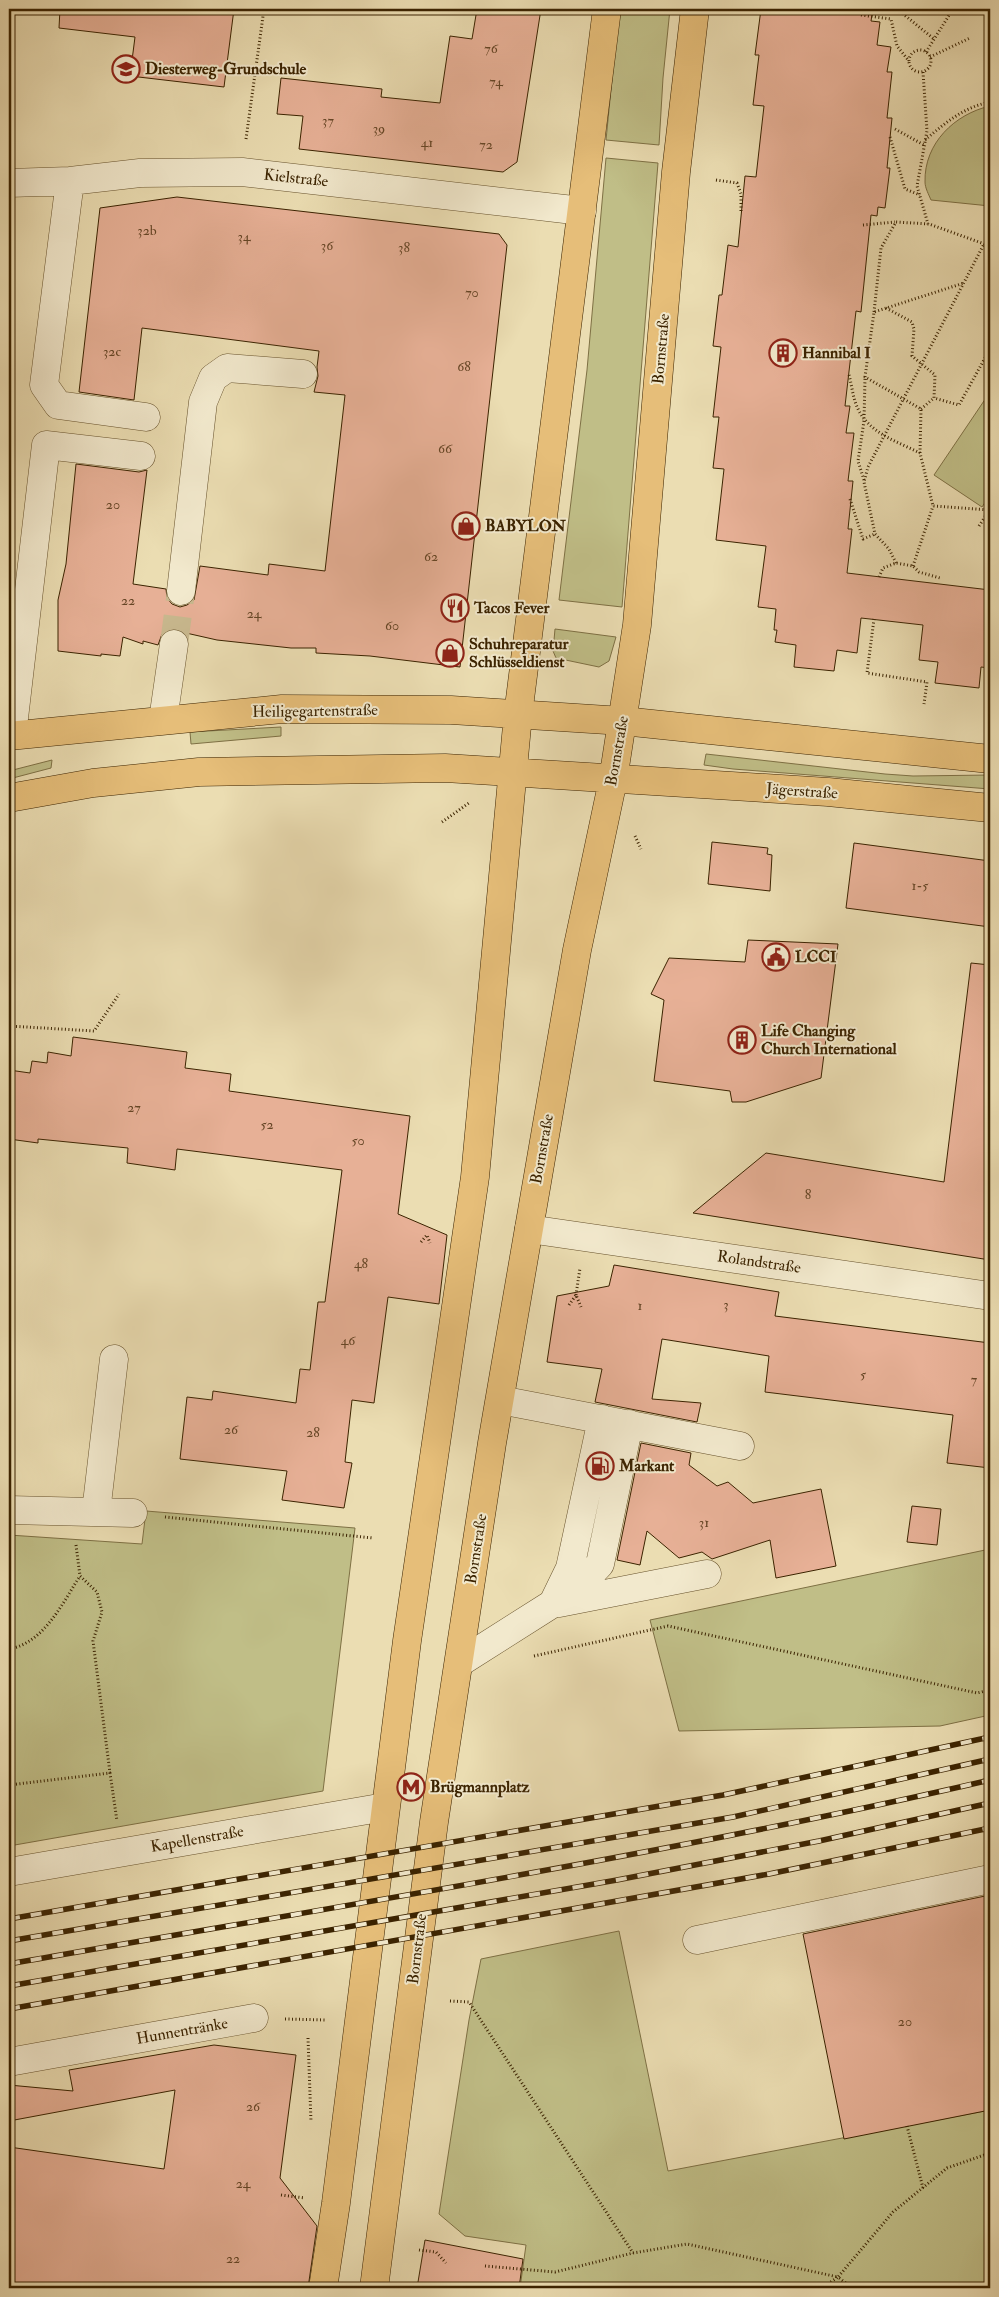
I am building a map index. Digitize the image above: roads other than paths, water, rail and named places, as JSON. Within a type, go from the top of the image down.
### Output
[{"type":"main road","points":[[323,2288],[336,2203],[385,1807],[475,1176],[518,715],[606,9]]},
{"type":"main road","name":"Bornstraße","points":[[374,2288],[434,1822],[500,1400],[577,950],[613,780],[637,625],[676,172],[695,9]]},
{"type":"main road","name":"Heiligegartenstraße","points":[[10,736],[282,708],[451,710],[623,721]]},
{"type":"main road","points":[[623,721],[990,759]]},
{"type":"main road","points":[[9,798],[93,783],[200,772],[445,768],[613,780]]},
{"type":"main road","name":"Jägerstraße","points":[[613,780],[828,792],[990,808]]},
{"type":"street","name":"Kielstraße","points":[[9,183],[70,181],[140,172],[242,172],[582,211]]},
{"type":"street","points":[[70,181],[44,385],[58,405],[146,417]]},
{"type":"street","points":[[181,591],[203,402],[214,378],[227,368],[303,374]]},
{"type":"street","points":[[10,736],[46,445],[141,456]]},
{"type":"street","points":[[163,720],[174,644]]},
{"type":"street","name":"Rolandstraße","points":[[528,1229],[990,1296]]},
{"type":"street","points":[[96,1512],[114,1360]]},
{"type":"street","points":[[500,1400],[740,1446]]},
{"type":"street","points":[[552,1604],[570,1568],[602,1419]]},
{"type":"street","points":[[459,1663],[552,1604],[582,1582],[600,1564],[629,1424]]},
{"type":"street","points":[[9,1510],[133,1513]]},
{"type":"street","points":[[552,1604],[707,1574]]},
{"type":"street","name":"Kapellenstraße","points":[[9,1872],[385,1807]]},
{"type":"street","points":[[697,1940],[990,1879]]},
{"type":"street","name":"Hunnentränke","points":[[9,2062],[254,2018]]},
{"type":"tunnel","points":[[174,644],[181,591]]},
{"type":"railway","points":[[9,1919],[723,1795],[990,1737]]},
{"type":"railway","points":[[9,1941],[733,1817],[990,1759]]},
{"type":"railway","points":[[9,1964],[624,1856],[868,1807],[990,1780]]},
{"type":"railway","points":[[9,1986],[617,1880],[819,1841],[990,1803]]},
{"type":"railway","points":[[9,2009],[769,1874],[990,1828]]},
{"type":"place","name":"Diesterweg-Grundschule","points":[[126,69]]},
{"type":"place","name":"Hannibal I","points":[[783,353]]},
{"type":"place","name":"BABYLON","points":[[466,526]]},
{"type":"place","name":"Tacos Fever","points":[[455,608]]},
{"type":"place","name":"Schuhreparatur Schlüsseldienst","points":[[450,653]]},
{"type":"place","name":"LCCI","points":[[776,957]]},
{"type":"place","name":"Life Changing Church International","points":[[742,1040]]},
{"type":"place","name":"Markant","points":[[600,1466]]},
{"type":"place","name":"Brügmannplatz","points":[[411,1787]]}]
